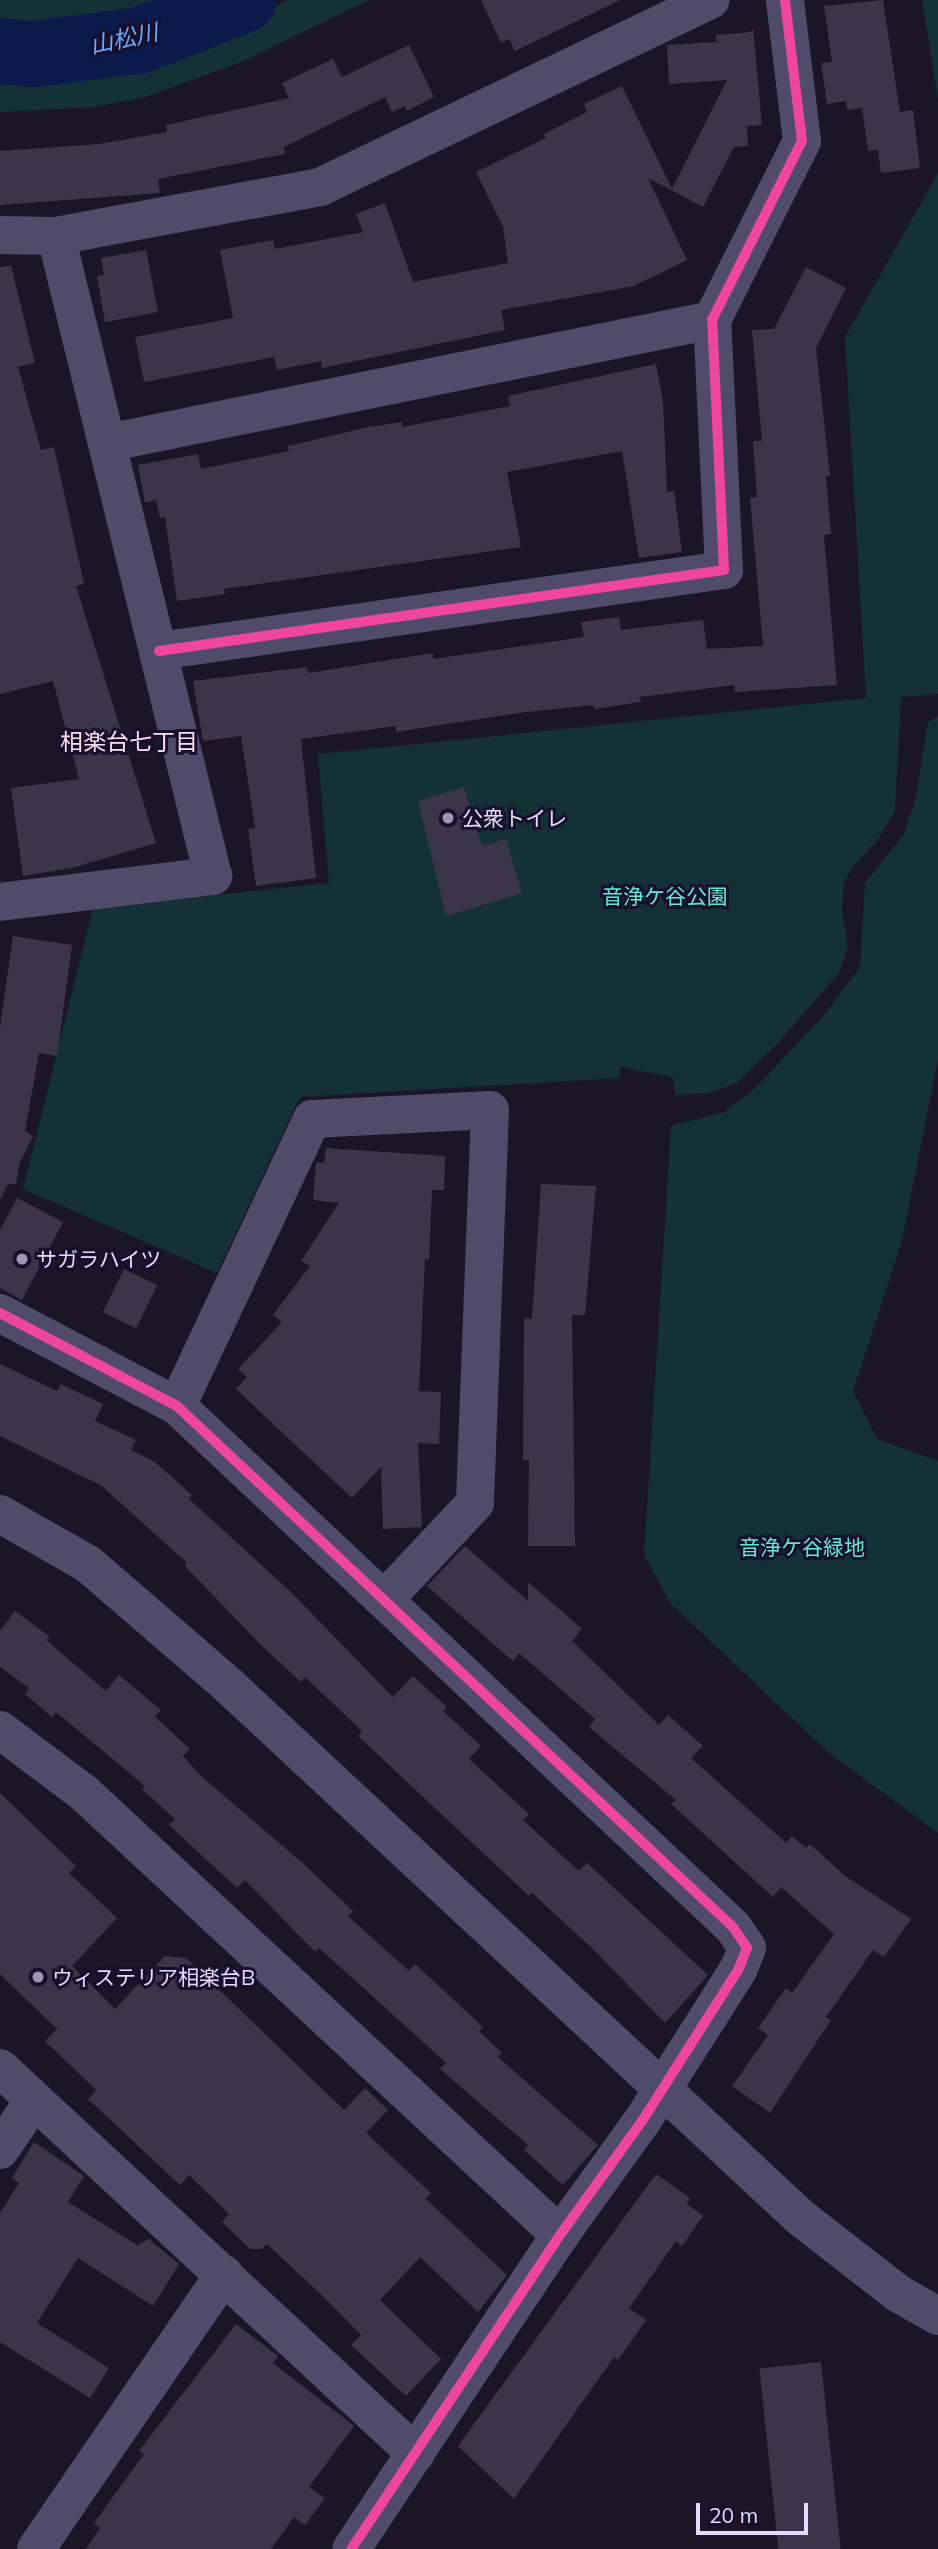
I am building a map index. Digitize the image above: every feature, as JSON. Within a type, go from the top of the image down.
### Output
[{"type":"street","points":[[0,235],[56,236],[320,187],[710,0]]},
{"type":"street","points":[[159,651],[724,570],[712,320],[802,141],[785,0]]},
{"type":"street","points":[[0,902],[213,876],[56,236]]},
{"type":"street","points":[[107,443],[712,320]]},
{"type":"street","points":[[177,1406],[312,1119],[489,1110],[475,1503],[385,1599]]},
{"type":"street","points":[[0,1314],[177,1406],[733,1927],[747,1948],[738,1970],[662,2091],[560,2235],[351,2549]]},
{"type":"street","points":[[0,1514],[88,1564],[218,1677],[800,2217],[899,2294],[938,2316]]},
{"type":"street","points":[[0,1730],[84,1793],[560,2235]]},
{"type":"street","points":[[0,2068],[416,2454]]},
{"type":"street","points":[[0,2150],[34,2100]]},
{"type":"street","points":[[36,2549],[224,2274]]},
{"type":"green space","points":[[0,0],[195,0],[125,22],[33,33],[0,32]]},
{"type":"green space","points":[[288,0],[369,0],[244,61],[146,97],[95,107],[0,112],[0,72],[85,69],[134,61],[228,30]]},
{"type":"green space","points":[[922,0],[938,0],[938,99]]},
{"type":"green space","name":"音浄ケ谷公園","points":[[938,173],[938,694],[901,697],[895,811],[878,840],[854,865],[844,883],[842,910],[848,947],[839,973],[778,1043],[737,1083],[709,1093],[675,1095],[673,1077],[620,1067],[620,1078],[300,1097],[217,1273],[23,1189],[93,908],[329,883],[318,754],[866,698],[845,337]]},
{"type":"green space","name":"音浄ケ谷緑地","points":[[938,716],[938,1059],[902,1241],[853,1391],[877,1439],[938,1461],[938,1833],[828,1752],[671,1604],[644,1555],[671,1126],[725,1112],[754,1089],[821,1019],[860,967],[865,883],[904,834],[916,797],[928,722]]},
{"type":"building","points":[[481,0],[620,0],[515,51],[509,39],[501,43]]},
{"type":"building","points":[[883,0],[900,112],[913,110],[920,168],[881,173],[878,150],[868,151],[862,108],[847,110],[846,101],[827,104],[821,63],[832,62],[824,6]]},
{"type":"building","points":[[753,28],[762,125],[747,126],[748,146],[734,147],[703,207],[648,178],[687,260],[634,286],[501,310],[505,330],[322,368],[321,361],[277,370],[274,357],[144,382],[135,337],[233,318],[220,250],[273,240],[275,249],[363,232],[356,214],[385,203],[413,282],[508,263],[503,227],[476,172],[546,138],[544,134],[587,112],[584,104],[622,86],[672,189],[727,80],[669,84],[667,45],[717,42],[716,35],[751,32]]},
{"type":"building","points":[[409,45],[434,97],[407,111],[405,106],[392,112],[385,97],[284,147],[285,154],[158,179],[160,193],[0,205],[0,151],[99,144],[167,132],[166,125],[289,98],[282,83],[333,59],[342,77]]},
{"type":"building","points":[[146,250],[158,312],[105,322],[97,276],[104,275],[101,258]]},
{"type":"building","points":[[11,266],[35,363],[18,367],[41,450],[54,447],[84,584],[76,586],[156,843],[72,868],[23,876],[11,788],[79,779],[53,681],[0,694],[0,267]]},
{"type":"building","points":[[806,267],[846,288],[816,348],[830,476],[826,476],[831,534],[824,535],[837,685],[735,692],[734,685],[640,697],[641,702],[594,709],[593,705],[518,713],[396,732],[396,726],[301,739],[316,878],[256,886],[248,829],[255,828],[241,736],[203,741],[193,681],[307,667],[308,673],[433,653],[433,659],[584,637],[581,622],[619,617],[621,630],[703,620],[707,649],[763,646],[750,498],[757,497],[753,441],[762,441],[752,330],[774,329]]},
{"type":"building","points":[[656,364],[663,401],[667,492],[674,491],[682,552],[639,558],[622,451],[507,472],[521,547],[224,589],[225,594],[177,601],[165,517],[160,518],[156,500],[145,503],[138,465],[198,454],[201,469],[289,451],[288,446],[368,427],[402,422],[402,427],[510,406],[508,396]]},
{"type":"building","points":[[464,787],[482,846],[506,839],[522,893],[446,916],[418,801]]},
{"type":"building","points":[[13,936],[72,945],[57,1056],[39,1053],[25,1131],[33,1136],[20,1162],[16,1184],[8,1184],[0,1200],[0,1027]]},
{"type":"building","points":[[326,1148],[445,1156],[444,1190],[432,1190],[429,1259],[425,1259],[419,1391],[441,1392],[439,1444],[418,1443],[422,1527],[383,1529],[381,1467],[352,1498],[236,1389],[247,1377],[238,1369],[282,1322],[273,1315],[310,1266],[301,1261],[339,1203],[313,1200],[316,1162],[324,1163]]},
{"type":"building","points":[[541,1184],[596,1186],[585,1315],[572,1315],[575,1546],[528,1546],[529,1460],[523,1460],[524,1318],[532,1319]]},
{"type":"building","name":"サガラハイツ","points":[[17,1198],[63,1222],[22,1300],[0,1288],[0,1230]]},
{"type":"building","points":[[124,1269],[157,1285],[136,1328],[103,1312]]},
{"type":"building","points":[[0,1364],[57,1391],[61,1384],[103,1404],[95,1421],[136,1440],[131,1450],[155,1462],[192,1495],[189,1499],[292,1593],[393,1697],[413,1676],[447,1707],[443,1711],[481,1746],[469,1759],[529,1814],[523,1820],[579,1871],[587,1863],[708,1975],[665,2023],[592,1948],[532,1893],[529,1896],[358,1736],[362,1731],[305,1677],[301,1682],[261,1645],[185,1566],[187,1563],[102,1486],[0,1436]]},
{"type":"building","points":[[465,1546],[528,1601],[528,1582],[582,1629],[572,1641],[659,1725],[668,1715],[703,1746],[691,1758],[786,1843],[792,1836],[806,1848],[810,1844],[845,1876],[911,1919],[884,1957],[873,1950],[826,2017],[831,2020],[770,2113],[732,2086],[768,2035],[758,2028],[786,1988],[792,1993],[834,1934],[781,1887],[773,1897],[671,1804],[676,1800],[589,1727],[595,1719],[519,1653],[513,1661],[427,1586]]},
{"type":"building","points":[[15,1611],[50,1637],[47,1641],[106,1691],[119,1675],[161,1710],[155,1717],[190,1749],[183,1756],[200,1775],[305,1865],[353,1911],[348,1916],[409,1971],[415,1964],[483,2027],[479,2031],[502,2053],[498,2057],[598,2145],[563,2185],[524,2150],[528,2145],[440,2069],[446,2063],[319,1948],[315,1952],[245,1880],[237,1888],[169,1825],[175,1819],[142,1789],[145,1786],[56,1712],[52,1717],[25,1694],[29,1688],[0,1667],[0,1631]]},
{"type":"building","points":[[0,1793],[76,1866],[69,1873],[117,1918],[72,1966],[115,2009],[165,1956],[186,1958],[344,2110],[365,2088],[388,2110],[366,2133],[431,2193],[426,2199],[507,2275],[478,2312],[420,2257],[380,2300],[441,2359],[406,2396],[351,2345],[361,2335],[326,2299],[267,2244],[262,2249],[250,2249],[222,2222],[229,2214],[189,2175],[180,2185],[88,2099],[96,2090],[45,2041],[57,2029],[0,1974]]},
{"type":"building","points":[[34,2142],[84,2176],[68,2202],[137,2245],[149,2239],[179,2264],[153,2306],[78,2258],[37,2323],[109,2368],[90,2398],[0,2342],[0,2213],[19,2183],[12,2178]]},
{"type":"building","points":[[656,2174],[690,2198],[686,2203],[703,2216],[682,2246],[676,2241],[629,2308],[646,2320],[618,2360],[614,2357],[514,2499],[458,2446]]},
{"type":"building","points":[[236,2324],[278,2356],[273,2363],[354,2426],[309,2487],[325,2498],[305,2525],[294,2517],[271,2549],[86,2549],[100,2528],[94,2523],[144,2454],[139,2451]]},
{"type":"building","points":[[821,2362],[841,2549],[778,2549],[759,2368]]},
{"type":"waterway","name":"山松川","points":[[0,51],[35,54],[141,40],[243,0]]},
{"type":"cycle path","points":[[159,651],[724,570],[712,320],[802,141],[785,0]]},
{"type":"cycle path","points":[[0,1313],[177,1406],[733,1927],[747,1948],[738,1970],[642,2121],[560,2235],[351,2549]]},
{"type":"place","name":"公衆トイレ","points":[[448,818]]},
{"type":"place","name":"サガラハイツ","points":[[22,1259]]},
{"type":"place","name":"ウィステリア相楽台B","points":[[38,1977]]},
{"type":"district","name":"相楽台七丁目","points":[[129,742]]}]
